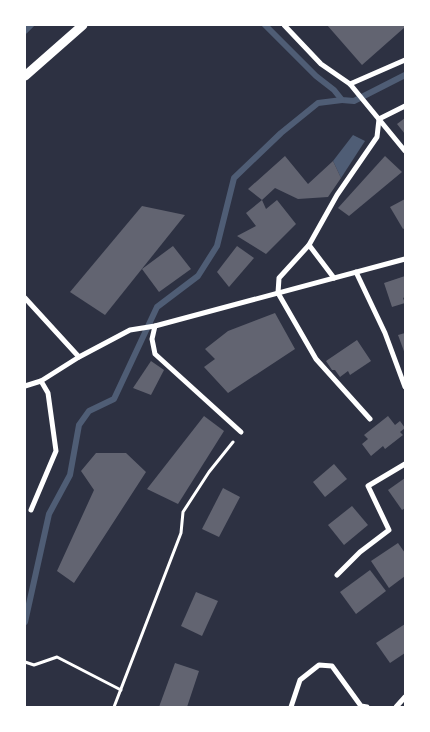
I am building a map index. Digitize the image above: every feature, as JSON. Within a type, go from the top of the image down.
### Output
[{"type":"street","points":[[25,76],[83,25]]},
{"type":"street","points":[[284,25],[321,64],[350,84],[405,151]]},
{"type":"street","points":[[350,84],[405,60]]},
{"type":"street","points":[[380,119],[405,106]]},
{"type":"street","points":[[370,419],[316,359],[278,293],[279,278],[310,245],[337,195],[377,137],[380,119]]},
{"type":"street","points":[[310,245],[334,278]]},
{"type":"street","points":[[25,386],[41,382],[79,357],[134,329],[153,326],[405,260]]},
{"type":"street","points":[[356,272],[385,333],[405,387]]},
{"type":"street","points":[[25,298],[79,357]]},
{"type":"street","points":[[153,326],[152,339],[155,354],[241,432]]},
{"type":"street","points":[[31,510],[56,451],[48,393],[41,382]]},
{"type":"street","points":[[337,575],[360,552],[389,530],[368,486],[405,464]]},
{"type":"street","points":[[291,707],[300,680],[319,665],[332,666],[361,706],[367,707]]},
{"type":"street","points":[[396,707],[405,697]]},
{"type":"path","points":[[114,707],[182,533],[183,512],[209,472],[241,432]]},
{"type":"path","points":[[25,662],[34,665],[57,657],[121,690]]},
{"type":"water","points":[[353,135],[365,141],[341,178],[333,161]]},
{"type":"building","points":[[327,25],[405,25],[405,27],[362,65]]},
{"type":"building","points":[[405,118],[405,134],[397,124]]},
{"type":"building","points":[[285,156],[308,184],[333,161],[341,178],[328,197],[298,199],[275,188],[262,200],[248,189]]},
{"type":"building","points":[[385,156],[402,172],[349,216],[338,208]]},
{"type":"building","points":[[405,199],[405,228],[403,229],[390,207]]},
{"type":"building","points":[[262,200],[266,209],[277,200],[296,224],[266,254],[237,236],[256,226],[246,213]]},
{"type":"building","points":[[142,206],[185,215],[105,315],[70,292]]},
{"type":"building","points":[[173,246],[191,269],[159,292],[142,269]]},
{"type":"building","points":[[237,246],[254,258],[229,287],[217,272]]},
{"type":"building","points":[[405,276],[405,297],[403,298],[405,303],[392,307],[384,283]]},
{"type":"building","points":[[275,313],[295,349],[228,393],[204,367],[215,359],[205,349],[228,331]]},
{"type":"building","points":[[405,333],[405,354],[398,335]]},
{"type":"building","points":[[357,340],[371,361],[350,375],[348,371],[340,377],[326,361]]},
{"type":"building","points":[[151,361],[164,370],[151,395],[133,388]]},
{"type":"building","points":[[204,416],[224,431],[178,504],[147,489]]},
{"type":"building","points":[[388,416],[395,425],[400,421],[405,428],[400,432],[403,435],[385,449],[383,446],[371,456],[362,444],[368,439],[364,435]]},
{"type":"building","points":[[96,453],[126,453],[146,472],[74,583],[57,571],[94,490],[81,471]]},
{"type":"building","points":[[334,464],[347,479],[325,497],[313,482]]},
{"type":"building","points":[[405,478],[405,508],[402,510],[388,490]]},
{"type":"building","points":[[223,488],[240,497],[219,537],[202,529]]},
{"type":"building","points":[[352,506],[368,525],[344,545],[328,525]]},
{"type":"building","points":[[398,543],[405,553],[405,576],[389,588],[371,561]]},
{"type":"building","points":[[370,570],[386,591],[356,614],[340,592]]},
{"type":"building","points":[[196,592],[218,601],[202,636],[181,626]]},
{"type":"building","points":[[405,624],[405,653],[390,663],[376,643]]},
{"type":"building","points":[[175,663],[199,671],[187,707],[159,707]]},
{"type":"waterway","points":[[25,31],[31,25]]},
{"type":"waterway","points":[[265,25],[316,76],[334,90],[342,100],[354,101],[405,75]]},
{"type":"waterway","points":[[25,622],[49,514],[70,475],[79,425],[89,411],[114,399],[157,307],[198,276],[217,246],[234,178],[281,133],[318,103],[342,100]]}]
